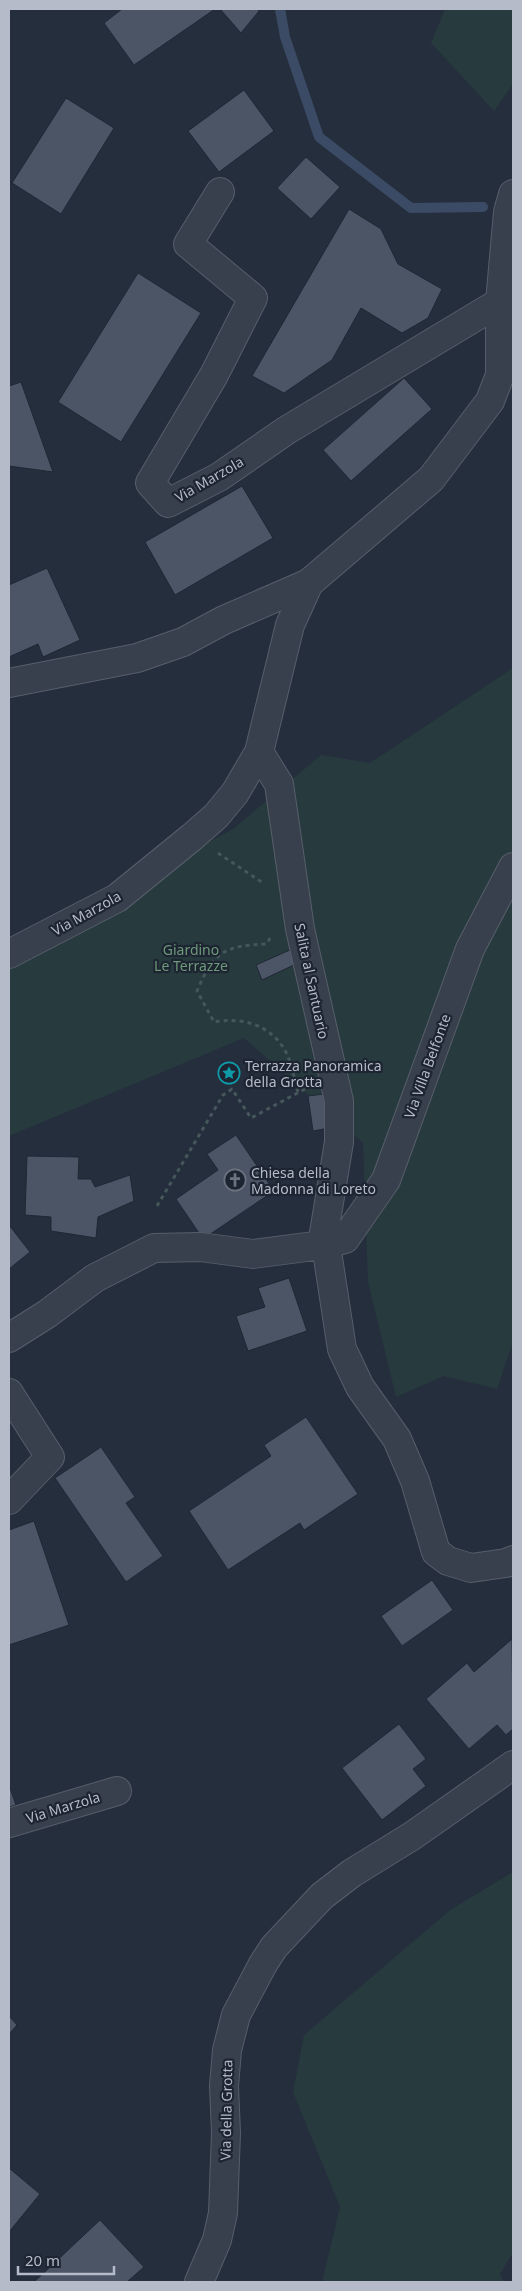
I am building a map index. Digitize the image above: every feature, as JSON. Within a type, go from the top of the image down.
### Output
[{"type":"street","name":"Via Marzola","points":[[220,192],[188,244],[253,298],[214,375],[150,483],[168,503],[219,477],[288,430],[500,302]]},
{"type":"street","name":"Via Marzola","points":[[9,683],[137,658],[183,642],[224,620],[310,583],[431,479],[490,402],[500,375],[500,302],[508,212],[513,194]]},
{"type":"street","name":"Via Marzola","points":[[9,954],[117,898],[216,816],[235,793],[259,752],[290,625],[310,583]]},
{"type":"street","name":"Salita al Santuario","points":[[259,752],[279,784],[300,929],[339,1101],[339,1142],[325,1252],[342,1349],[360,1387],[397,1439],[414,1481],[436,1552],[448,1561],[471,1568],[506,1563],[513,1560]]},
{"type":"street","name":"Via Villa Belfonte","points":[[9,1338],[47,1314],[94,1278],[125,1272],[154,1241],[198,1259],[253,1254],[325,1252],[345,1239],[386,1180],[470,948],[513,868]]},
{"type":"street","points":[[9,1393],[50,1457],[9,1500]]},
{"type":"street","name":"Via della Grotta","points":[[198,2282],[217,2240],[223,2213],[226,2133],[224,2086],[228,2050],[236,2015],[263,1964],[274,1946],[322,1896],[352,1873],[412,1836],[513,1765]]},
{"type":"street","name":"Via Marzola","points":[[9,1823],[116,1791]]},
{"type":"path","points":[[192,837],[244,869],[264,884]]},
{"type":"path","points":[[271,936],[268,944],[224,950],[207,969],[198,991],[214,1022],[230,1019],[250,1023],[270,1032],[284,1048],[298,1092]]},
{"type":"path","points":[[157,1206],[223,1095],[232,1089],[251,1118],[332,1073]]},
{"type":"green space","points":[[445,9],[513,9],[513,84],[494,111],[431,43]]},
{"type":"green space","name":"Giardino Le Terrazze","points":[[513,668],[513,1342],[497,1389],[444,1376],[396,1397],[368,1282],[363,1143],[244,1038],[9,1136],[9,950],[233,829],[321,755],[370,763]]},
{"type":"green space","points":[[513,1872],[513,2253],[500,2274],[504,2282],[322,2282],[340,2207],[293,2092],[304,2035],[450,1910]]},
{"type":"building","points":[[122,9],[215,9],[134,65],[104,23]]},
{"type":"building","points":[[220,9],[258,9],[259,11],[241,33]]},
{"type":"building","points":[[244,90],[274,131],[219,172],[188,131]]},
{"type":"building","points":[[66,98],[114,128],[61,214],[12,183]]},
{"type":"building","points":[[306,157],[340,187],[311,219],[277,188]]},
{"type":"building","points":[[349,209],[381,229],[398,264],[442,289],[428,318],[402,333],[361,308],[332,360],[284,393],[252,376]]},
{"type":"building","points":[[138,273],[201,313],[121,442],[58,402]]},
{"type":"building","points":[[404,378],[432,409],[351,481],[323,450]]},
{"type":"building","points":[[21,382],[53,472],[9,466],[9,386]]},
{"type":"building","points":[[242,486],[273,538],[175,595],[145,542]]},
{"type":"building","points":[[47,568],[80,640],[43,657],[38,644],[9,657],[9,585]]},
{"type":"building","points":[[292,949],[298,963],[262,980],[256,965]]},
{"type":"building","points":[[324,1094],[329,1128],[313,1131],[308,1096]]},
{"type":"building","name":"Chiesa della Madonna di Loreto","points":[[236,1135],[274,1191],[203,1239],[176,1199],[218,1170],[207,1154]]},
{"type":"building","points":[[27,1156],[79,1157],[78,1179],[91,1179],[95,1187],[130,1175],[134,1201],[98,1217],[96,1238],[51,1231],[51,1217],[25,1215]]},
{"type":"building","points":[[9,1225],[30,1252],[9,1269]]},
{"type":"building","points":[[289,1278],[307,1331],[248,1351],[236,1316],[265,1307],[258,1288]]},
{"type":"building","points":[[306,1417],[358,1494],[304,1530],[300,1523],[228,1570],[189,1511],[271,1456],[264,1445]]},
{"type":"building","points":[[101,1447],[135,1497],[126,1503],[163,1556],[126,1582],[55,1478]]},
{"type":"building","points":[[34,1521],[69,1625],[9,1645],[9,1530]]},
{"type":"building","points":[[432,1580],[453,1610],[402,1646],[381,1616]]},
{"type":"building","points":[[512,1639],[513,1729],[506,1735],[497,1725],[469,1749],[426,1699],[467,1663],[474,1672]]},
{"type":"building","points":[[399,1724],[426,1759],[413,1769],[426,1786],[382,1820],[342,1768]]},
{"type":"building","points":[[9,1785],[16,1805],[9,1807]]},
{"type":"building","points":[[9,2016],[17,2025],[9,2034]]},
{"type":"building","points":[[9,2168],[40,2194],[9,2232]]},
{"type":"building","points":[[100,2220],[144,2267],[127,2282],[34,2282]]},
{"type":"waterway","points":[[280,9],[285,37],[319,137],[411,208],[483,207]]},
{"type":"place","name":"Terrazza Panoramica della Grotta","points":[[229,1073]]},
{"type":"place","name":"Chiesa della Madonna di Loreto","points":[[235,1180]]}]
